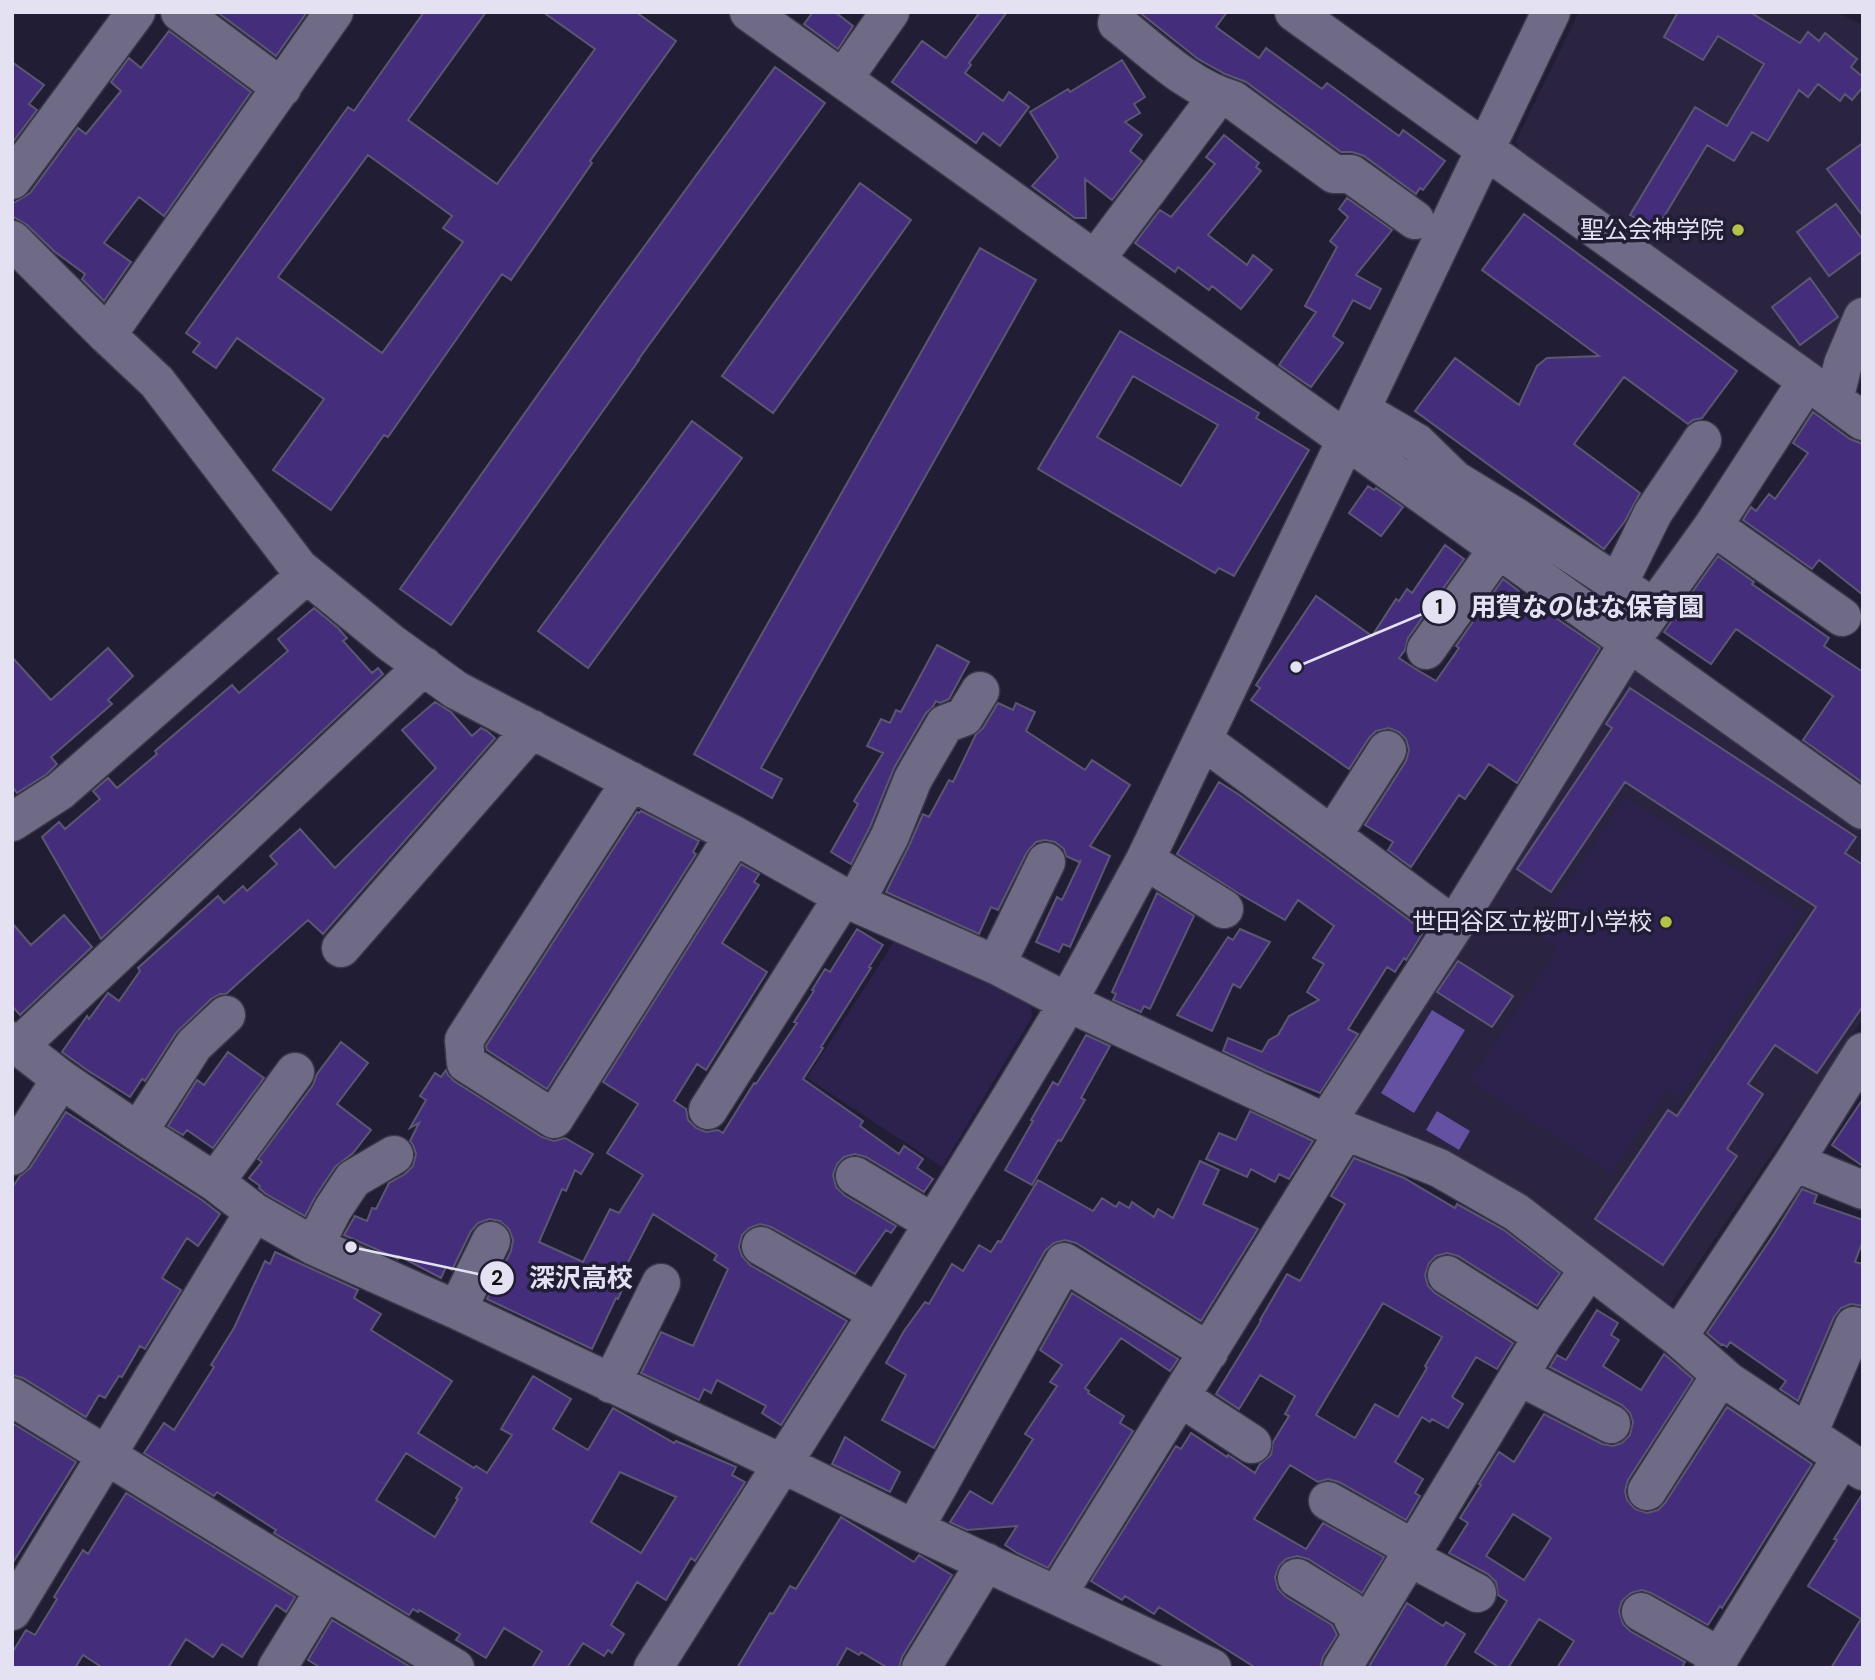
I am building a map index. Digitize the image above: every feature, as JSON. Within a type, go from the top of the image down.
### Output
[{"type":"street","points":[[12,180],[136,12]]},
{"type":"street","points":[[180,12],[224,25],[282,88]]},
{"type":"street","points":[[107,335],[334,12]]},
{"type":"street","points":[[749,12],[1095,260],[1361,430],[1498,549],[1863,810]]},
{"type":"street","points":[[843,79],[890,12]]},
{"type":"street","points":[[1294,12],[1834,401]]},
{"type":"street","points":[[653,1668],[1010,1099],[1145,860],[1361,430],[1485,150],[1551,12]]},
{"type":"street","points":[[1117,23],[1191,81],[1217,96],[1233,100],[1281,155],[1334,174],[1351,174],[1415,220]]},
{"type":"street","points":[[1095,260],[1217,96]]},
{"type":"street","points":[[12,240],[157,382],[299,568],[391,643],[456,690],[734,835],[849,900],[996,965],[1067,1002],[1336,1127],[1439,1168],[1516,1212],[1678,1337],[1721,1375],[1852,1464],[1716,1662],[1641,1612]]},
{"type":"street","points":[[1057,1595],[1209,1352],[1454,926],[1629,643],[1713,526],[1834,401],[1843,364],[1863,317]]},
{"type":"street","points":[[1361,430],[1417,443],[1455,480],[1654,608]]},
{"type":"street","points":[[1618,584],[1653,513],[1702,440]]},
{"type":"street","points":[[1713,526],[1842,617]]},
{"type":"street","points":[[1426,650],[1498,549]]},
{"type":"street","points":[[12,822],[60,791],[306,575]]},
{"type":"street","points":[[424,666],[16,1043],[61,1079],[215,1182],[254,1212],[314,1246],[457,1310],[1212,1668]]},
{"type":"street","points":[[708,1110],[890,836],[913,779],[945,724],[964,717],[980,691]]},
{"type":"street","points":[[341,948],[532,729]]},
{"type":"street","points":[[1203,741],[1454,926]]},
{"type":"street","points":[[1332,836],[1387,750]]},
{"type":"street","points":[[631,781],[464,1040],[466,1063],[554,1119],[734,835]]},
{"type":"street","points":[[1145,860],[1224,908]]},
{"type":"street","points":[[996,965],[1046,862]]},
{"type":"street","points":[[138,1132],[194,1045],[226,1015]]},
{"type":"street","points":[[1678,1337],[1863,1052]]},
{"type":"street","points":[[215,1182],[295,1072]]},
{"type":"street","points":[[12,1156],[61,1079]]},
{"type":"street","points":[[314,1246],[333,1209],[353,1179],[394,1155]]},
{"type":"street","points":[[1794,1162],[1863,1190]]},
{"type":"street","points":[[855,1176],[933,1223]]},
{"type":"street","points":[[12,1611],[254,1212]]},
{"type":"street","points":[[457,1310],[491,1241]]},
{"type":"street","points":[[761,1246],[878,1313]]},
{"type":"street","points":[[914,1529],[1063,1262],[1209,1352]]},
{"type":"street","points":[[1342,1668],[1543,1336],[1589,1269]]},
{"type":"street","points":[[1447,1275],[1543,1336]]},
{"type":"street","points":[[611,1384],[661,1283]]},
{"type":"street","points":[[1808,1434],[1854,1326]]},
{"type":"street","points":[[1647,1491],[1721,1375]]},
{"type":"street","points":[[1519,1376],[1611,1424]]},
{"type":"street","points":[[12,1396],[455,1668]]},
{"type":"street","points":[[1180,1397],[1252,1444]]},
{"type":"street","points":[[1328,1501],[1477,1593]]},
{"type":"street","points":[[921,1668],[986,1562]]},
{"type":"street","points":[[1297,1578],[1349,1610],[1361,1635]]},
{"type":"street","points":[[276,1668],[325,1590]]},
{"type":"shaded area","name":"聖公会神学院","points":[[1579,12],[1837,12],[1863,25],[1863,293],[1829,372],[1817,376],[1524,167],[1516,141]]},
{"type":"shaded area","name":"世田谷区立桜町小学校","points":[[1644,666],[1863,824],[1863,1019],[1668,1308],[1353,1113],[1631,669]]},
{"type":"shaded area","points":[[1626,797],[1802,913],[1680,1097],[1667,1089],[1611,1173],[1470,1080],[1558,948],[1536,933]]},
{"type":"shaded area","points":[[897,937],[1030,998],[1032,1017],[942,1167],[807,1078]]},
{"type":"shaded area","points":[[1432,1010],[1465,1030],[1414,1113],[1381,1093]]},
{"type":"shaded area","points":[[1437,1111],[1470,1131],[1459,1150],[1426,1130]]},
{"type":"building","points":[[217,12],[307,12],[276,56]]},
{"type":"building","points":[[424,12],[486,12],[408,120],[497,184],[595,49],[543,12],[636,12],[676,41],[590,161],[592,163],[511,280],[502,274],[388,437],[384,435],[331,510],[273,470],[324,399],[237,338],[216,368],[193,352],[200,343],[186,333],[348,107],[354,111]],"holes":[[[368,155],[452,216],[443,228],[463,242],[382,353],[278,277]]]},
{"type":"building","points":[[813,12],[835,12],[853,26],[838,49],[804,24]]},
{"type":"building","points":[[980,12],[1007,12],[969,63],[971,65],[965,73],[1003,101],[1009,92],[1029,107],[1000,146],[983,133],[976,143],[892,82],[922,41],[946,58]]},
{"type":"building","points":[[1139,12],[1227,12],[1216,27],[1259,58],[1266,48],[1322,89],[1327,83],[1399,136],[1403,130],[1445,161],[1423,190],[1420,188],[1416,194],[1364,156],[1341,152],[1246,82],[1198,59]]},
{"type":"building","points":[[1678,12],[1750,12],[1800,43],[1808,32],[1819,41],[1825,33],[1857,59],[1851,67],[1863,77],[1863,87],[1852,100],[1845,94],[1840,101],[1818,84],[1808,97],[1799,90],[1768,141],[1752,132],[1734,161],[1707,145],[1656,230],[1630,215],[1695,107],[1727,126],[1764,64],[1718,36],[1703,60],[1664,37]]},
{"type":"building","points":[[169,31],[251,92],[164,216],[139,197],[104,243],[131,262],[104,301],[82,279],[85,274],[55,252],[27,225],[12,216],[12,204],[30,193],[78,128],[86,134],[121,91],[111,82],[129,58],[141,68]]},
{"type":"building","points":[[1122,60],[1145,97],[1134,104],[1140,113],[1125,122],[1142,135],[1130,151],[1142,161],[1112,200],[1085,179],[1086,218],[1075,218],[1032,186],[1058,157],[1030,112],[1068,89],[1070,92]]},
{"type":"building","points":[[12,62],[44,85],[29,104],[37,110],[12,143]]},
{"type":"building","points":[[775,67],[825,103],[638,360],[451,625],[400,589]]},
{"type":"building","points":[[1224,135],[1259,163],[1256,167],[1261,171],[1208,235],[1247,265],[1253,255],[1272,270],[1241,309],[1212,286],[1209,290],[1178,267],[1175,272],[1135,243],[1160,210],[1171,217],[1215,164],[1206,157]]},
{"type":"building","points":[[1863,143],[1863,216],[1827,169]]},
{"type":"building","points":[[860,183],[911,220],[773,413],[722,376]]},
{"type":"building","points":[[1347,198],[1392,230],[1356,275],[1381,289],[1370,309],[1353,300],[1333,336],[1343,343],[1311,387],[1279,365],[1316,312],[1305,306],[1337,247],[1330,241],[1348,217],[1339,209]]},
{"type":"building","points":[[1836,204],[1863,240],[1863,251],[1829,276],[1797,232]]},
{"type":"building","points":[[1524,214],[1737,371],[1702,418],[1688,424],[1624,377],[1574,444],[1640,493],[1625,521],[1604,549],[1415,411],[1455,358],[1519,405],[1537,366],[1547,358],[1599,356],[1482,270]]},
{"type":"building","points":[[980,248],[1036,280],[761,768],[782,779],[772,798],[694,754]]},
{"type":"building","points":[[1810,278],[1838,317],[1800,345],[1772,307]]},
{"type":"building","points":[[1120,331],[1259,413],[1256,418],[1309,450],[1234,576],[1219,568],[1215,573],[1038,469]],"holes":[[[1133,376],[1218,425],[1181,486],[1097,437]]]},
{"type":"building","points":[[1813,412],[1850,439],[1863,444],[1863,595],[1819,560],[1812,569],[1743,520],[1751,507],[1756,511],[1769,494],[1775,499],[1808,453],[1793,443]]},
{"type":"building","points":[[692,421],[742,458],[588,668],[538,631]]},
{"type":"building","points":[[1368,486],[1374,490],[1376,488],[1403,507],[1381,536],[1349,513]]},
{"type":"building","points":[[1445,545],[1464,559],[1408,638],[1405,650],[1399,658],[1414,668],[1436,681],[1459,648],[1456,646],[1503,579],[1600,648],[1517,783],[1489,764],[1465,799],[1459,795],[1411,867],[1388,850],[1393,842],[1365,825],[1406,761],[1409,750],[1406,739],[1389,728],[1376,731],[1349,769],[1251,700],[1260,688],[1256,685],[1316,596],[1372,636],[1396,599],[1399,601],[1407,589],[1412,593]]},
{"type":"building","points":[[1718,556],[1754,582],[1752,584],[1829,638],[1824,646],[1863,672],[1863,783],[1803,740],[1833,696],[1736,629],[1711,664],[1664,632]]},
{"type":"building","points":[[314,608],[347,638],[343,641],[372,673],[378,668],[383,674],[101,939],[42,837],[59,822],[65,829],[100,799],[93,791],[108,778],[117,788],[157,754],[155,751],[232,685],[239,693],[288,651],[278,639]]},
{"type":"building","points":[[937,645],[969,662],[949,699],[940,703],[936,701],[926,713],[894,768],[870,827],[851,864],[831,852],[858,804],[854,801],[883,753],[867,746],[881,719],[890,723],[896,710],[901,712]]},
{"type":"building","points":[[108,648],[133,676],[108,700],[112,704],[51,757],[57,764],[47,774],[17,793],[12,786],[12,657],[51,700]]},
{"type":"building","points":[[1630,688],[1856,837],[1845,853],[1863,865],[1863,1006],[1817,1073],[1775,1045],[1748,1084],[1763,1094],[1727,1149],[1737,1156],[1663,1265],[1595,1219],[1668,1110],[1677,1116],[1816,907],[1625,782],[1551,892],[1517,869],[1612,728],[1606,724]]},
{"type":"building","points":[[435,702],[451,712],[472,736],[481,728],[495,738],[323,934],[308,920],[226,994],[211,999],[176,1033],[145,1081],[142,1079],[130,1097],[62,1052],[87,1016],[89,1019],[108,993],[119,1001],[140,971],[138,968],[218,896],[224,903],[243,886],[247,891],[277,864],[270,856],[300,829],[335,868],[436,768],[402,730]]},
{"type":"building","points":[[998,703],[1013,710],[1016,703],[1035,712],[1026,731],[1085,770],[1092,760],[1130,785],[1090,846],[1110,856],[1070,947],[1063,944],[1059,952],[1036,942],[1057,897],[1062,900],[1081,860],[1079,862],[1066,856],[1064,849],[1055,842],[1036,842],[1027,852],[998,910],[991,907],[979,934],[886,892],[923,814],[929,817],[949,780],[953,782],[976,734],[983,728]]},
{"type":"building","points":[[1219,782],[1424,931],[1395,972],[1387,967],[1348,1029],[1358,1034],[1320,1093],[1223,1051],[1228,1038],[1262,1052],[1269,1040],[1278,1035],[1289,1016],[1319,1000],[1307,992],[1324,964],[1313,958],[1334,926],[1298,900],[1285,920],[1177,854]]},
{"type":"building","points":[[641,811],[699,841],[693,852],[696,854],[547,1089],[487,1050],[486,1046],[637,812]]},
{"type":"building","points":[[741,864],[759,874],[754,882],[759,885],[722,943],[767,972],[706,1070],[697,1064],[674,1101],[686,1109],[688,1120],[696,1128],[706,1132],[718,1130],[723,1133],[754,1083],[756,1084],[797,1023],[794,1022],[825,969],[830,972],[857,929],[883,945],[803,1079],[863,1121],[860,1126],[899,1154],[904,1146],[923,1159],[917,1168],[933,1179],[924,1192],[866,1157],[855,1154],[844,1157],[837,1164],[833,1175],[836,1187],[844,1195],[896,1226],[891,1233],[886,1230],[855,1274],[771,1227],[760,1224],[749,1228],[742,1235],[739,1247],[742,1256],[750,1265],[847,1321],[781,1425],[762,1413],[766,1406],[717,1380],[711,1393],[704,1389],[699,1400],[641,1373],[661,1332],[693,1346],[728,1269],[714,1260],[717,1255],[653,1214],[620,1278],[626,1281],[592,1349],[487,1299],[511,1251],[513,1240],[509,1229],[500,1221],[489,1219],[478,1223],[471,1231],[452,1270],[446,1267],[441,1278],[399,1256],[398,1259],[344,1235],[355,1216],[367,1221],[372,1208],[376,1209],[389,1183],[413,1166],[416,1154],[410,1141],[419,1123],[410,1128],[426,1100],[420,1096],[435,1073],[441,1077],[446,1070],[454,1081],[542,1137],[554,1141],[565,1138],[593,1154],[581,1174],[575,1170],[566,1191],[562,1189],[539,1242],[583,1262],[610,1209],[619,1213],[643,1175],[607,1153],[638,1104],[603,1082]]},
{"type":"building","points":[[1157,893],[1194,916],[1150,1009],[1144,1006],[1141,1012],[1113,1000],[1116,994],[1112,992]]},
{"type":"building","points":[[64,915],[92,947],[20,1015],[12,1006],[12,923],[31,945]]},
{"type":"building","points":[[1240,929],[1270,942],[1240,988],[1233,984],[1212,1031],[1177,1015],[1228,937],[1233,940]]},
{"type":"building","points":[[1458,961],[1513,996],[1492,1027],[1437,992]]},
{"type":"building","points":[[1086,1035],[1110,1046],[1081,1098],[1085,1100],[1032,1185],[1005,1170],[1053,1082],[1058,1085]]},
{"type":"building","points":[[341,1042],[368,1063],[337,1104],[371,1130],[353,1153],[335,1167],[305,1216],[266,1194],[249,1178],[262,1162],[258,1159]]},
{"type":"building","points":[[228,1052],[264,1078],[213,1148],[187,1130],[183,1135],[168,1126],[197,1080],[204,1085]]},
{"type":"building","points":[[1863,1099],[1863,1166],[1832,1145]]},
{"type":"building","points":[[1250,1111],[1313,1141],[1289,1179],[1279,1174],[1275,1182],[1251,1169],[1247,1177],[1206,1159],[1219,1133],[1236,1140]]},
{"type":"building","points":[[66,1112],[220,1214],[198,1246],[187,1238],[162,1278],[181,1290],[145,1349],[140,1346],[122,1377],[119,1376],[105,1398],[99,1395],[86,1417],[23,1378],[12,1375],[12,1188],[30,1168]]},
{"type":"building","points":[[1354,1158],[1404,1178],[1455,1208],[1457,1204],[1504,1230],[1560,1273],[1537,1306],[1458,1256],[1447,1253],[1436,1256],[1429,1263],[1425,1275],[1428,1286],[1435,1293],[1513,1343],[1497,1369],[1476,1357],[1452,1397],[1463,1404],[1448,1428],[1422,1417],[1395,1462],[1423,1479],[1415,1493],[1420,1496],[1406,1520],[1339,1482],[1328,1479],[1318,1482],[1290,1465],[1254,1519],[1306,1549],[1323,1523],[1384,1557],[1362,1593],[1308,1559],[1297,1556],[1286,1559],[1279,1566],[1275,1577],[1278,1589],[1286,1597],[1332,1625],[1337,1635],[1323,1657],[1320,1668],[1256,1668],[1159,1607],[1154,1614],[1125,1596],[1122,1600],[1091,1581],[1176,1446],[1181,1449],[1191,1433],[1255,1473],[1260,1464],[1271,1455],[1273,1442],[1289,1416],[1285,1414],[1295,1396],[1260,1375],[1239,1409],[1216,1394],[1287,1274],[1300,1281],[1345,1204],[1331,1196]],"holes":[[[1383,1303],[1442,1337],[1398,1417],[1375,1404],[1355,1438],[1316,1415]]]},
{"type":"building","points":[[1200,1161],[1219,1170],[1203,1204],[1258,1229],[1201,1321],[1076,1243],[1065,1240],[1054,1243],[1045,1251],[934,1448],[882,1420],[906,1375],[886,1363],[904,1331],[925,1302],[929,1304],[952,1264],[963,1271],[979,1245],[991,1252],[998,1241],[1001,1242],[1038,1180],[1093,1211],[1102,1198],[1116,1207],[1119,1202],[1129,1208],[1132,1202],[1154,1217],[1158,1209],[1173,1218]]},
{"type":"building","points":[[1802,1189],[1817,1195],[1814,1203],[1863,1220],[1863,1240],[1855,1262],[1863,1264],[1863,1306],[1851,1304],[1841,1308],[1834,1317],[1798,1401],[1780,1389],[1786,1381],[1730,1342],[1727,1347],[1721,1345],[1707,1333]]},
{"type":"building","points":[[275,1252],[358,1290],[354,1298],[381,1314],[371,1330],[452,1381],[418,1433],[474,1468],[476,1466],[487,1473],[512,1435],[501,1429],[533,1376],[571,1399],[553,1429],[588,1450],[613,1408],[674,1443],[676,1441],[736,1467],[732,1475],[745,1482],[695,1561],[691,1558],[666,1600],[637,1582],[611,1625],[624,1634],[612,1653],[608,1650],[604,1656],[583,1643],[567,1668],[532,1668],[542,1651],[504,1628],[486,1658],[456,1640],[460,1634],[419,1610],[418,1612],[413,1609],[409,1615],[274,1533],[276,1530],[217,1492],[214,1496],[144,1453],[164,1423],[174,1430],[214,1367],[211,1365],[234,1328],[265,1261],[270,1264]],"holes":[[[406,1453],[462,1488],[435,1537],[376,1500]],[[620,1472],[676,1497],[641,1553],[591,1522]]]},
{"type":"building","points":[[1072,1293],[1178,1359],[1170,1371],[1121,1338],[1085,1388],[1088,1393],[1124,1416],[1120,1423],[1133,1431],[1048,1568],[1005,1545],[1017,1526],[967,1530],[950,1522],[970,1491],[992,1504],[1033,1439],[1025,1434],[1057,1386],[1050,1382],[1062,1365],[1040,1350]]},
{"type":"building","points":[[1597,1310],[1618,1323],[1611,1335],[1619,1340],[1603,1366],[1641,1390],[1664,1354],[1693,1379],[1628,1480],[1625,1491],[1627,1500],[1635,1509],[1647,1513],[1658,1510],[1665,1503],[1727,1407],[1812,1464],[1722,1608],[1720,1606],[1708,1625],[1642,1590],[1631,1593],[1622,1601],[1619,1611],[1623,1624],[1630,1631],[1685,1662],[1682,1668],[1557,1668],[1574,1641],[1539,1619],[1508,1668],[1500,1668],[1475,1652],[1507,1601],[1498,1595],[1496,1582],[1488,1574],[1449,1553],[1468,1523],[1460,1518],[1499,1452],[1514,1462],[1544,1414],[1602,1444],[1613,1446],[1622,1443],[1630,1435],[1633,1422],[1630,1413],[1622,1405],[1550,1367],[1557,1355],[1566,1360]],"holes":[[[1513,1514],[1551,1538],[1524,1580],[1486,1556]]]},
{"type":"building","points":[[12,1423],[76,1462],[12,1564]]},
{"type":"building","points":[[845,1437],[900,1472],[890,1492],[832,1464]]},
{"type":"building","points":[[126,1493],[295,1597],[286,1612],[276,1605],[242,1657],[222,1644],[213,1657],[186,1639],[168,1668],[103,1668],[83,1655],[75,1668],[12,1668],[12,1653],[26,1630],[35,1635],[57,1599],[54,1597],[83,1550],[88,1554]]},
{"type":"building","points":[[1863,1493],[1863,1668],[1831,1668],[1861,1619],[1808,1586]]},
{"type":"building","points":[[841,1517],[914,1562],[919,1555],[952,1575],[902,1657],[899,1668],[888,1668],[861,1652],[859,1655],[847,1648],[836,1668],[737,1668],[770,1613],[773,1614],[790,1586],[796,1589]]},
{"type":"building","points":[[1407,1603],[1443,1626],[1446,1622],[1465,1634],[1444,1668],[1368,1668]]},
{"type":"building","points":[[332,1620],[412,1668],[321,1668],[308,1660]]},
{"type":"place","name":"聖公会神学院","points":[[1738,230]]},
{"type":"place","name":"用賀なのはな保育園","points":[[1296,667]]},
{"type":"place","name":"世田谷区立桜町小学校","points":[[1666,922]]},
{"type":"place","name":"深沢高校","points":[[351,1247]]}]
